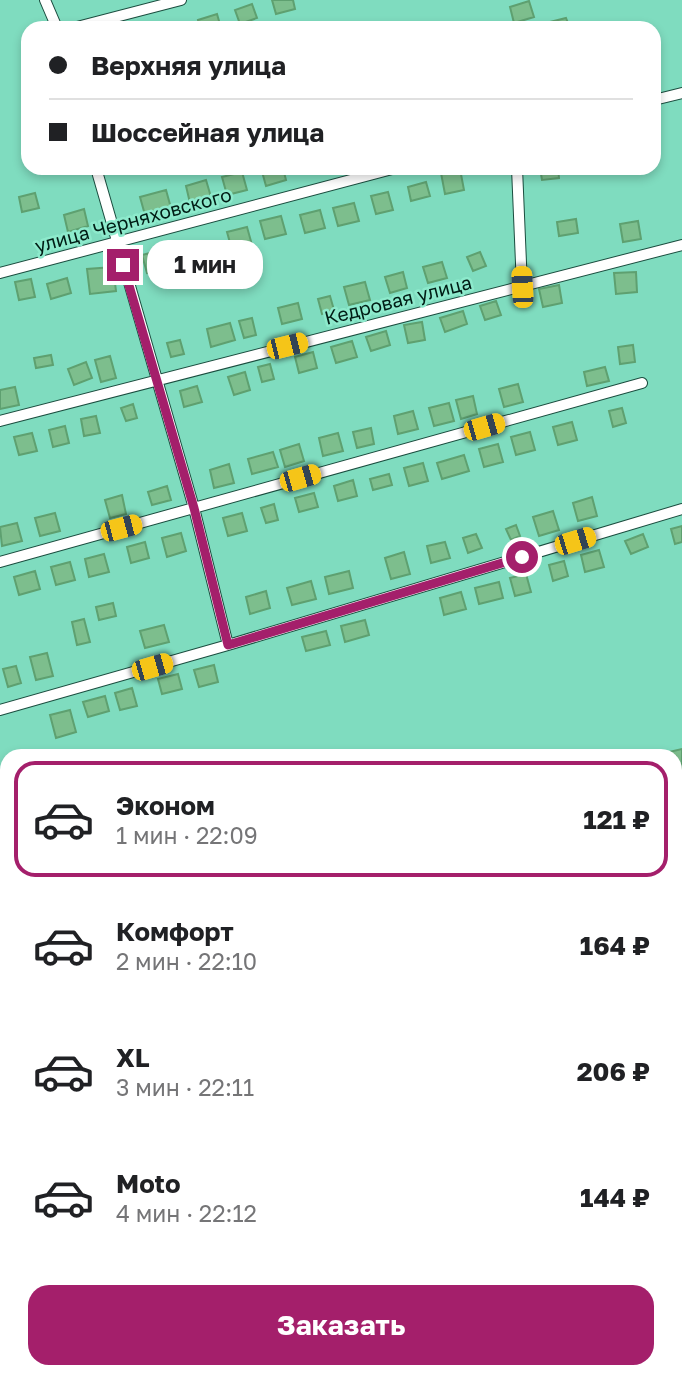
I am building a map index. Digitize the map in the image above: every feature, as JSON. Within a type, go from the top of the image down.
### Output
[{"type":"street","points":[[46,0],[54,21]]},
{"type":"street","points":[[100,21],[181,0]]},
{"type":"street","points":[[661,98],[682,93]]},
{"type":"street","points":[[98,175],[194,508],[228,645]]},
{"type":"street","name":"улица Черняховского","points":[[0,273],[370,175]]},
{"type":"street","points":[[517,175],[522,287]]},
{"type":"street","name":"Кедровая улица","points":[[0,421],[682,245]]},
{"type":"street","points":[[0,562],[642,383]]},
{"type":"street","points":[[0,710],[228,645],[682,509]]},
{"type":"building","points":[[272,0],[293,0],[295,9],[276,14]]},
{"type":"building","points":[[529,1],[534,17],[514,21],[510,7]]},
{"type":"building","points":[[252,4],[257,18],[239,21],[235,10]]},
{"type":"building","points":[[217,14],[219,21],[198,21]]},
{"type":"building","points":[[243,175],[247,190],[227,195],[222,177]]},
{"type":"building","points":[[263,175],[285,175],[286,180],[266,186]]},
{"type":"building","points":[[441,175],[461,175],[464,190],[445,194]]},
{"type":"building","points":[[541,175],[559,175],[559,178],[542,180]]},
{"type":"building","points":[[206,180],[211,197],[190,203],[186,186]]},
{"type":"building","points":[[426,182],[430,196],[411,201],[408,187]]},
{"type":"building","points":[[166,190],[171,208],[145,215],[140,197]]},
{"type":"building","points":[[388,192],[393,210],[376,214],[371,196]]},
{"type":"building","points":[[35,193],[39,208],[22,212],[19,197]]},
{"type":"building","points":[[354,203],[359,221],[338,226],[333,208]]},
{"type":"building","points":[[84,209],[88,226],[68,232],[64,215]]},
{"type":"building","points":[[320,210],[325,228],[305,233],[300,215]]},
{"type":"building","points":[[281,216],[286,234],[265,239],[260,221]]},
{"type":"building","points":[[576,219],[578,233],[559,236],[557,222]]},
{"type":"building","points":[[638,221],[641,239],[623,242],[620,224]]},
{"type":"building","points":[[247,227],[252,245],[232,250],[227,232]]},
{"type":"building","points":[[189,243],[194,261],[173,266],[168,248]]},
{"type":"building","points":[[162,250],[167,268],[147,273],[142,255]]},
{"type":"building","points":[[480,252],[486,266],[473,271],[467,257]]},
{"type":"building","points":[[442,262],[447,278],[428,283],[423,267]]},
{"type":"building","points":[[113,267],[116,291],[90,294],[87,269]]},
{"type":"building","points":[[403,272],[407,288],[390,293],[385,277]]},
{"type":"building","points":[[636,272],[637,292],[616,294],[614,273]]},
{"type":"building","points":[[67,278],[71,293],[51,299],[47,284]]},
{"type":"building","points":[[31,279],[35,297],[19,300],[15,282]]},
{"type":"building","points":[[365,282],[370,300],[349,305],[344,287]]},
{"type":"building","points":[[559,285],[562,303],[543,307],[539,289]]},
{"type":"building","points":[[330,296],[334,310],[322,314],[318,299]]},
{"type":"building","points":[[496,301],[501,315],[485,320],[480,306]]},
{"type":"building","points":[[298,303],[302,319],[282,324],[278,308]]},
{"type":"building","points":[[463,311],[467,324],[445,332],[440,318]]},
{"type":"building","points":[[252,318],[256,335],[244,338],[239,321]]},
{"type":"building","points":[[422,322],[425,340],[408,343],[404,325]]},
{"type":"building","points":[[230,323],[235,340],[211,347],[207,329]]},
{"type":"building","points":[[386,331],[390,345],[371,351],[366,337]]},
{"type":"building","points":[[180,340],[184,354],[171,357],[167,343]]},
{"type":"building","points":[[352,341],[357,357],[336,363],[331,347]]},
{"type":"building","points":[[633,345],[635,362],[620,364],[618,347]]},
{"type":"building","points":[[313,352],[317,368],[299,373],[295,357]]},
{"type":"building","points":[[51,355],[53,365],[36,368],[34,358]]},
{"type":"building","points":[[110,356],[116,378],[101,382],[95,360]]},
{"type":"building","points":[[86,362],[92,378],[74,385],[68,369]]},
{"type":"building","points":[[270,364],[274,379],[262,382],[258,367]]},
{"type":"building","points":[[605,367],[609,381],[587,386],[584,372]]},
{"type":"building","points":[[245,372],[250,390],[234,395],[228,377]]},
{"type":"building","points":[[518,384],[523,402],[504,407],[499,389]]},
{"type":"building","points":[[197,386],[202,402],[184,407],[180,391]]},
{"type":"building","points":[[15,387],[19,405],[0,409],[0,390]]},
{"type":"building","points":[[473,396],[477,414],[461,419],[456,400]]},
{"type":"building","points":[[449,403],[454,421],[434,426],[429,408]]},
{"type":"building","points":[[133,404],[137,418],[126,421],[121,408]]},
{"type":"building","points":[[622,408],[626,423],[613,427],[609,411]]},
{"type":"building","points":[[413,411],[418,429],[398,434],[394,416]]},
{"type":"building","points":[[96,416],[100,433],[84,436],[81,419]]},
{"type":"building","points":[[572,422],[577,440],[558,445],[553,427]]},
{"type":"building","points":[[65,426],[69,443],[53,447],[49,430]]},
{"type":"building","points":[[371,428],[374,444],[357,448],[353,432]]},
{"type":"building","points":[[530,432],[535,450],[516,455],[511,437]]},
{"type":"building","points":[[32,433],[37,451],[19,455],[14,437]]},
{"type":"building","points":[[338,433],[343,451],[323,456],[319,438]]},
{"type":"building","points":[[299,444],[304,461],[285,467],[280,450]]},
{"type":"building","points":[[498,444],[503,462],[484,467],[479,449]]},
{"type":"building","points":[[273,452],[278,467],[252,474],[248,459]]},
{"type":"building","points":[[464,455],[469,471],[442,479],[437,463]]},
{"type":"building","points":[[423,463],[428,481],[409,486],[404,468]]},
{"type":"building","points":[[229,464],[234,483],[214,488],[210,470]]},
{"type":"building","points":[[389,474],[392,485],[373,490],[370,479]]},
{"type":"building","points":[[353,480],[357,496],[338,501],[334,486]]},
{"type":"building","points":[[167,486],[171,500],[152,505],[148,492]]},
{"type":"building","points":[[314,493],[318,507],[299,512],[295,498]]},
{"type":"building","points":[[122,495],[126,514],[110,518],[105,500]]},
{"type":"building","points":[[592,497],[597,516],[578,521],[573,503]]},
{"type":"building","points":[[274,504],[278,520],[266,523],[261,508]]},
{"type":"building","points":[[553,511],[559,530],[539,536],[533,517]]},
{"type":"building","points":[[55,513],[60,531],[40,536],[35,518]]},
{"type":"building","points":[[242,513],[247,531],[228,536],[223,518]]},
{"type":"building","points":[[17,523],[22,541],[2,546],[0,527]]},
{"type":"building","points":[[516,525],[520,536],[511,540],[506,529]]},
{"type":"building","points":[[682,526],[682,542],[675,544],[671,529]]},
{"type":"building","points":[[181,533],[186,551],[167,557],[162,538]]},
{"type":"building","points":[[476,534],[482,548],[468,553],[463,538]]},
{"type":"building","points":[[643,534],[648,547],[631,554],[625,541]]},
{"type":"building","points":[[145,542],[149,558],[131,563],[127,547]]},
{"type":"building","points":[[445,542],[450,558],[431,563],[427,546]]},
{"type":"building","points":[[599,550],[604,567],[585,572],[581,555]]},
{"type":"building","points":[[404,552],[410,574],[391,579],[385,558]]},
{"type":"building","points":[[104,554],[109,572],[89,577],[85,559]]},
{"type":"building","points":[[564,561],[568,576],[553,581],[549,565]]},
{"type":"building","points":[[70,562],[75,580],[56,585],[51,567]]},
{"type":"building","points":[[35,571],[40,589],[19,595],[14,577]]},
{"type":"building","points":[[349,571],[353,588],[329,594],[325,577]]},
{"type":"building","points":[[526,574],[531,592],[515,596],[510,578]]},
{"type":"building","points":[[311,581],[316,599],[292,605],[287,588]]},
{"type":"building","points":[[499,582],[503,598],[479,604],[475,588]]},
{"type":"building","points":[[266,591],[270,608],[250,614],[246,597]]},
{"type":"building","points":[[461,592],[466,609],[444,615],[440,598]]},
{"type":"building","points":[[113,603],[116,616],[99,620],[96,607]]},
{"type":"building","points":[[84,619],[90,642],[77,645],[72,622]]},
{"type":"building","points":[[365,620],[369,635],[345,642],[341,626]]},
{"type":"building","points":[[164,625],[169,642],[145,648],[140,631]]},
{"type":"building","points":[[326,631],[330,645],[306,651],[302,637]]},
{"type":"building","points":[[47,653],[53,676],[36,680],[30,657]]},
{"type":"building","points":[[214,665],[218,682],[199,687],[194,670]]},
{"type":"building","points":[[16,666],[21,683],[8,687],[3,669]]},
{"type":"building","points":[[178,674],[182,689],[162,694],[158,679]]},
{"type":"building","points":[[132,688],[137,706],[120,710],[115,693]]},
{"type":"building","points":[[105,696],[109,711],[88,717],[83,702]]},
{"type":"building","points":[[70,710],[76,732],[56,738],[50,715]]},
{"type":"route","points":[[123,265],[194,508],[228,645],[522,557]]}]
